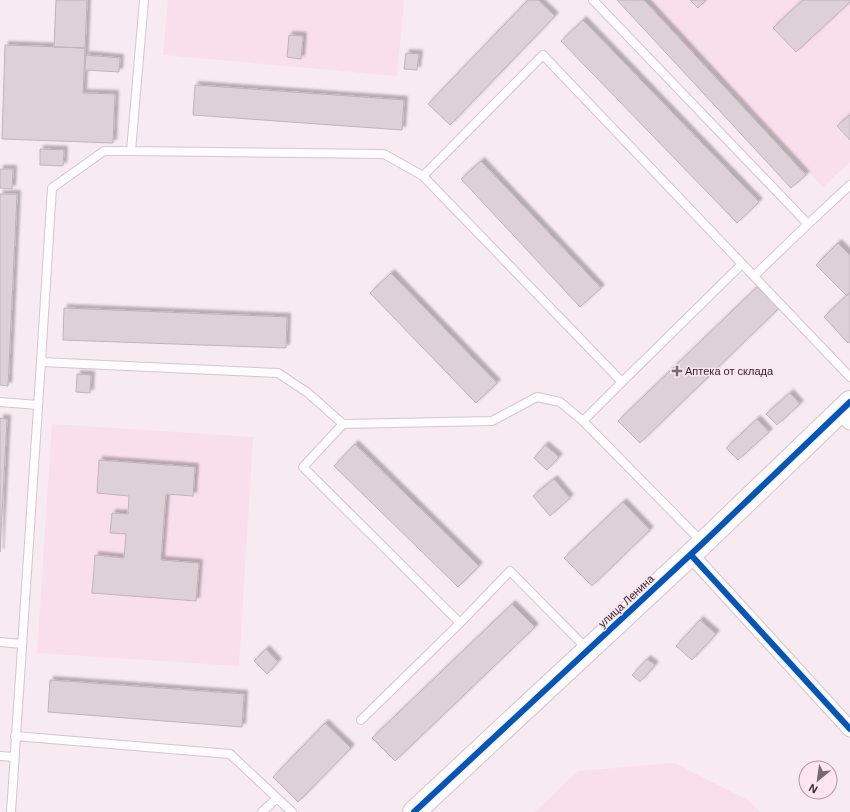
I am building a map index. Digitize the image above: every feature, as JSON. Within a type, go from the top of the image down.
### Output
[{"type":"street","name":"улица Ленина","points":[[414,812],[847,412]]},
{"type":"street","points":[[697,549],[850,729]]},
{"type":"lane","points":[[131,151],[144,0]]},
{"type":"lane","points":[[592,0],[808,224]]},
{"type":"lane","points":[[423,176],[543,55],[850,377]]},
{"type":"lane","points":[[11,812],[52,188],[104,151],[384,154],[423,176],[622,382]]},
{"type":"lane","points":[[754,276],[850,185]]},
{"type":"lane","points":[[583,421],[742,264]]},
{"type":"lane","points":[[41,362],[278,373],[308,393],[343,424],[492,421],[537,397],[560,402],[583,421],[697,549]]},
{"type":"lane","points":[[0,402],[38,405]]},
{"type":"lane","points":[[343,424],[303,467],[460,623]]},
{"type":"lane","points":[[361,720],[460,623],[510,571],[588,650]]},
{"type":"lane","points":[[0,642],[22,644]]},
{"type":"lane","points":[[16,736],[230,754],[292,812]]},
{"type":"lane","points":[[0,756],[15,757]]},
{"type":"lane","points":[[262,812],[277,798]]},
{"type":"shaded area","points":[[168,0],[404,0],[397,76],[163,55]]},
{"type":"shaded area","points":[[648,0],[850,0],[850,162],[823,187]]},
{"type":"shaded area","points":[[52,424],[253,437],[239,666],[37,653]]},
{"type":"shaded area","points":[[675,763],[749,801],[760,812],[535,812],[578,771]]},
{"type":"building","points":[[56,0],[87,0],[85,48],[54,47]]},
{"type":"building","points":[[528,0],[538,0],[555,16],[450,125],[428,104]]},
{"type":"building","points":[[617,0],[644,0],[806,175],[791,188]]},
{"type":"building","points":[[690,0],[706,0],[698,8]]},
{"type":"building","points":[[803,0],[850,0],[850,2],[796,52],[773,28]]},
{"type":"building","points":[[583,20],[759,202],[737,223],[561,41]]},
{"type":"building","points":[[289,35],[303,36],[301,59],[287,57]]},
{"type":"building","points":[[5,45],[85,48],[83,93],[115,94],[113,143],[2,139]]},
{"type":"building","points":[[406,53],[419,54],[417,70],[404,69]]},
{"type":"building","points":[[86,55],[120,58],[119,72],[85,70]]},
{"type":"building","points":[[195,85],[404,100],[402,130],[193,115]]},
{"type":"building","points":[[850,115],[850,140],[837,126]]},
{"type":"building","points":[[40,149],[64,150],[63,166],[40,165]]},
{"type":"building","points":[[481,161],[601,288],[580,307],[461,179]]},
{"type":"building","points":[[0,169],[13,169],[12,189],[0,188]]},
{"type":"building","points":[[0,194],[17,194],[8,386],[0,385]]},
{"type":"building","points":[[838,243],[850,255],[850,292],[847,296],[816,265]]},
{"type":"building","points":[[391,273],[497,383],[476,403],[370,293]]},
{"type":"building","points":[[757,287],[779,308],[640,443],[618,421]]},
{"type":"building","points":[[850,292],[850,342],[848,343],[824,317]]},
{"type":"building","points":[[64,308],[287,317],[286,348],[63,340]]},
{"type":"building","points":[[77,374],[91,375],[90,393],[76,392]]},
{"type":"building","points":[[790,393],[800,404],[777,425],[766,414]]},
{"type":"building","points":[[0,418],[7,419],[0,552]]},
{"type":"building","points":[[757,419],[769,432],[738,460],[726,448]]},
{"type":"building","points":[[355,444],[479,566],[458,587],[334,466]]},
{"type":"building","points":[[545,445],[559,457],[547,470],[534,458]]},
{"type":"building","points":[[99,460],[195,467],[193,496],[166,494],[161,560],[199,563],[196,601],[92,593],[95,555],[124,558],[126,534],[110,533],[112,513],[128,514],[129,496],[97,493]]},
{"type":"building","points":[[554,479],[570,498],[550,516],[533,496]]},
{"type":"building","points":[[623,502],[650,530],[592,586],[564,558]]},
{"type":"building","points":[[512,604],[535,627],[395,761],[372,738]]},
{"type":"building","points":[[700,620],[716,634],[692,660],[676,646]]},
{"type":"building","points":[[266,649],[278,662],[267,674],[254,661]]},
{"type":"building","points":[[647,659],[655,665],[640,682],[632,675]]},
{"type":"building","points":[[50,680],[244,694],[242,727],[48,712]]},
{"type":"building","points":[[325,723],[351,748],[298,802],[273,777]]},
{"type":"cycle path","points":[[414,812],[703,543],[850,402]]},
{"type":"cycle path","points":[[691,555],[850,729]]},
{"type":"place","name":"Аптека от склада","points":[[677,371]]}]
